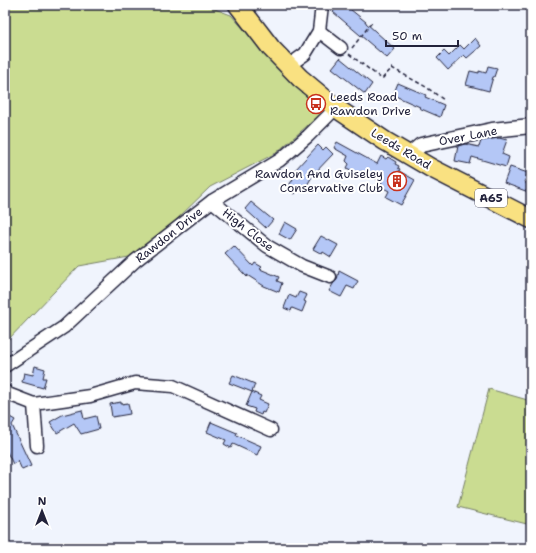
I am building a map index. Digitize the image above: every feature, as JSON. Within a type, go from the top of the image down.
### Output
[{"type":"main road","name":"Leeds Road","points":[[238,5],[271,48],[288,66],[320,96],[336,108],[385,141],[409,155],[531,219]]},
{"type":"street","points":[[288,66],[305,54],[319,31],[322,5]]},
{"type":"street","points":[[319,31],[341,48]]},
{"type":"street","name":"Rawdon Drive","points":[[5,366],[64,327],[135,261],[212,200],[280,160],[308,136],[336,108]]},
{"type":"street","name":"Over Lane","points":[[409,155],[421,145],[492,130],[531,126]]},
{"type":"street","name":"High Close","points":[[212,200],[267,246],[302,266],[330,277]]},
{"type":"street","points":[[5,391],[8,394],[34,404],[90,396],[135,383],[173,386],[271,430]]},
{"type":"street","points":[[34,404],[37,446]]},
{"type":"path","points":[[373,21],[348,53],[382,79],[392,68],[426,87],[444,100]]},
{"type":"green space","points":[[5,5],[204,5],[231,15],[280,70],[323,112],[276,153],[210,187],[140,255],[79,266],[5,343]]},
{"type":"green space","points":[[489,389],[531,401],[531,525],[458,507]]},
{"type":"building","points":[[339,5],[345,5],[395,49],[387,58],[333,12]]},
{"type":"building","points":[[475,38],[481,46],[467,58],[464,55],[448,70],[437,58],[444,51],[449,56],[460,45],[464,49]]},
{"type":"building","points":[[340,58],[372,84],[365,94],[332,68]]},
{"type":"building","points":[[488,66],[497,68],[489,91],[466,85],[470,71],[486,73]]},
{"type":"building","points":[[398,83],[426,95],[425,97],[444,105],[440,117],[393,95]]},
{"type":"building","points":[[499,138],[507,140],[502,154],[509,157],[506,167],[472,157],[470,164],[455,161],[458,146],[465,144],[479,147],[481,141]]},
{"type":"building","name":"Rawdon And Guiseley Conservative Club","points":[[337,142],[377,164],[381,156],[386,159],[388,157],[396,162],[395,164],[399,166],[398,168],[400,169],[399,171],[415,180],[401,205],[386,197],[389,191],[380,186],[382,182],[361,171],[359,175],[347,168],[349,164],[346,161],[348,156],[334,148]]},
{"type":"building","points":[[318,145],[323,150],[326,147],[333,154],[313,175],[303,192],[299,190],[295,194],[287,189],[294,177],[291,176]]},
{"type":"building","points":[[510,167],[528,173],[524,182],[531,186],[531,193],[504,183]]},
{"type":"building","points":[[251,202],[273,220],[266,228],[245,209]]},
{"type":"building","points":[[285,222],[297,229],[290,240],[279,234]]},
{"type":"building","points":[[321,236],[338,245],[331,257],[323,252],[322,254],[313,249]]},
{"type":"building","points":[[234,246],[253,266],[255,263],[262,267],[260,269],[279,277],[277,281],[282,283],[279,292],[264,286],[247,275],[247,277],[225,254]]},
{"type":"building","points":[[339,271],[358,281],[354,289],[347,286],[341,297],[329,291],[337,280]]},
{"type":"building","points":[[299,292],[307,295],[302,312],[292,308],[291,311],[284,308],[289,295],[296,298]]},
{"type":"building","points":[[35,366],[45,369],[43,378],[46,378],[43,388],[22,382],[24,373],[33,375]]},
{"type":"building","points":[[233,375],[255,384],[252,392],[229,383]]},
{"type":"building","points":[[252,392],[261,396],[259,400],[268,404],[264,413],[262,412],[261,415],[254,412],[255,409],[246,406]]},
{"type":"building","points":[[121,402],[121,404],[128,403],[130,414],[112,417],[110,404]]},
{"type":"building","points":[[5,410],[8,416],[15,420],[12,425],[31,466],[22,470],[18,461],[13,464],[5,448]]},
{"type":"building","points":[[82,410],[84,419],[96,416],[99,429],[81,434],[74,423],[57,433],[50,422],[62,415]]},
{"type":"building","points":[[211,422],[237,433],[236,435],[261,446],[257,455],[233,444],[231,448],[224,444],[226,440],[207,432]]},
{"type":"place","name":"Leeds Road Rawdon Drive","points":[[316,104]]},
{"type":"place","name":"Rawdon And Guiseley Conservative Club","points":[[397,181]]}]
